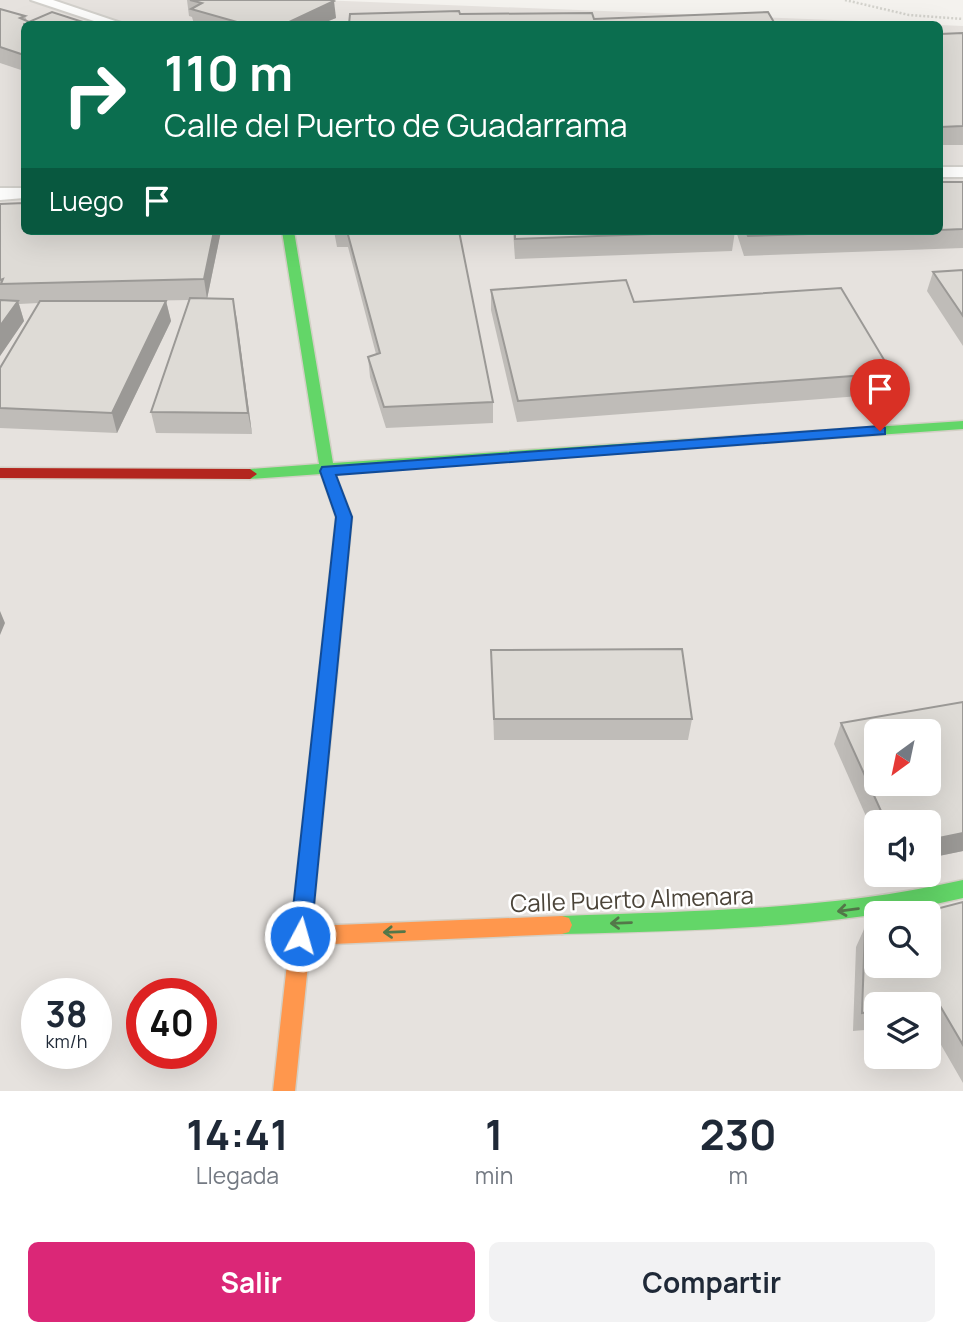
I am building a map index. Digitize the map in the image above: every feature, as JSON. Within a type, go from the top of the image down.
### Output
[{"type":"street","points":[[38,0],[107,21]]},
{"type":"street","points":[[943,172],[963,172]]},
{"type":"street","points":[[0,194],[21,193]]},
{"type":"street","points":[[284,1091],[344,517],[327,471],[289,235]]},
{"type":"street","points":[[0,473],[253,474],[327,471],[963,425]]},
{"type":"street","name":"Calle Puerto Almenara","points":[[300,936],[794,916],[911,903],[963,889]]},
{"type":"path","points":[[845,0],[908,15],[963,19]]},
{"type":"shaded area","points":[[0,0],[319,0],[860,21],[21,21],[21,235],[943,235],[943,25],[963,26],[963,1091],[0,1091]]},
{"type":"building","points":[[190,0],[334,1],[291,21],[233,21],[191,9],[202,3]]},
{"type":"building","points":[[0,9],[25,16],[20,18],[27,21],[21,21],[21,54],[0,47]]},
{"type":"building","points":[[459,11],[460,14],[592,13],[594,19],[768,12],[773,21],[349,21],[350,14]]},
{"type":"building","points":[[52,12],[80,21],[31,21]]},
{"type":"building","points":[[963,33],[963,126],[943,127],[943,34]]},
{"type":"building","points":[[943,182],[963,182],[963,229],[943,230]]},
{"type":"building","points":[[21,203],[21,235],[213,235],[204,279],[1,284],[0,204]]},
{"type":"building","points":[[348,235],[460,235],[493,402],[384,407],[368,357],[380,353]]},
{"type":"building","points":[[515,235],[625,235],[515,239]]},
{"type":"building","points":[[963,270],[963,316],[933,272]]},
{"type":"building","points":[[626,280],[634,302],[841,288],[892,373],[518,401],[491,290]]},
{"type":"building","points":[[190,298],[233,299],[248,413],[151,412]]},
{"type":"building","points":[[0,300],[18,301],[0,326]]},
{"type":"building","points":[[40,301],[166,301],[112,413],[0,408],[0,368]]},
{"type":"building","points":[[682,649],[692,719],[494,719],[491,650]]},
{"type":"building","points":[[963,702],[963,833],[941,838],[941,810],[881,810],[874,796],[942,796],[942,719],[864,719]]},
{"type":"building","points":[[864,719],[864,774],[841,723]]},
{"type":"building","points":[[963,902],[963,1045],[941,1007],[941,992],[864,992],[862,1013],[864,956],[864,978],[941,978],[941,908]]},
{"type":"traffic: fast","points":[[289,235],[327,471],[344,517],[328,673]]},
{"type":"traffic: fast","points":[[250,474],[963,425]]},
{"type":"traffic: fast","points":[[562,925],[713,921],[814,914],[864,909],[963,889]]},
{"type":"traffic: slow","points":[[284,1091],[328,673]]},
{"type":"traffic: slow","points":[[300,936],[562,925]]},
{"type":"traffic: jam","points":[[0,473],[250,474]]},
{"type":"route","points":[[300,936],[344,517],[327,471],[880,431]]}]
